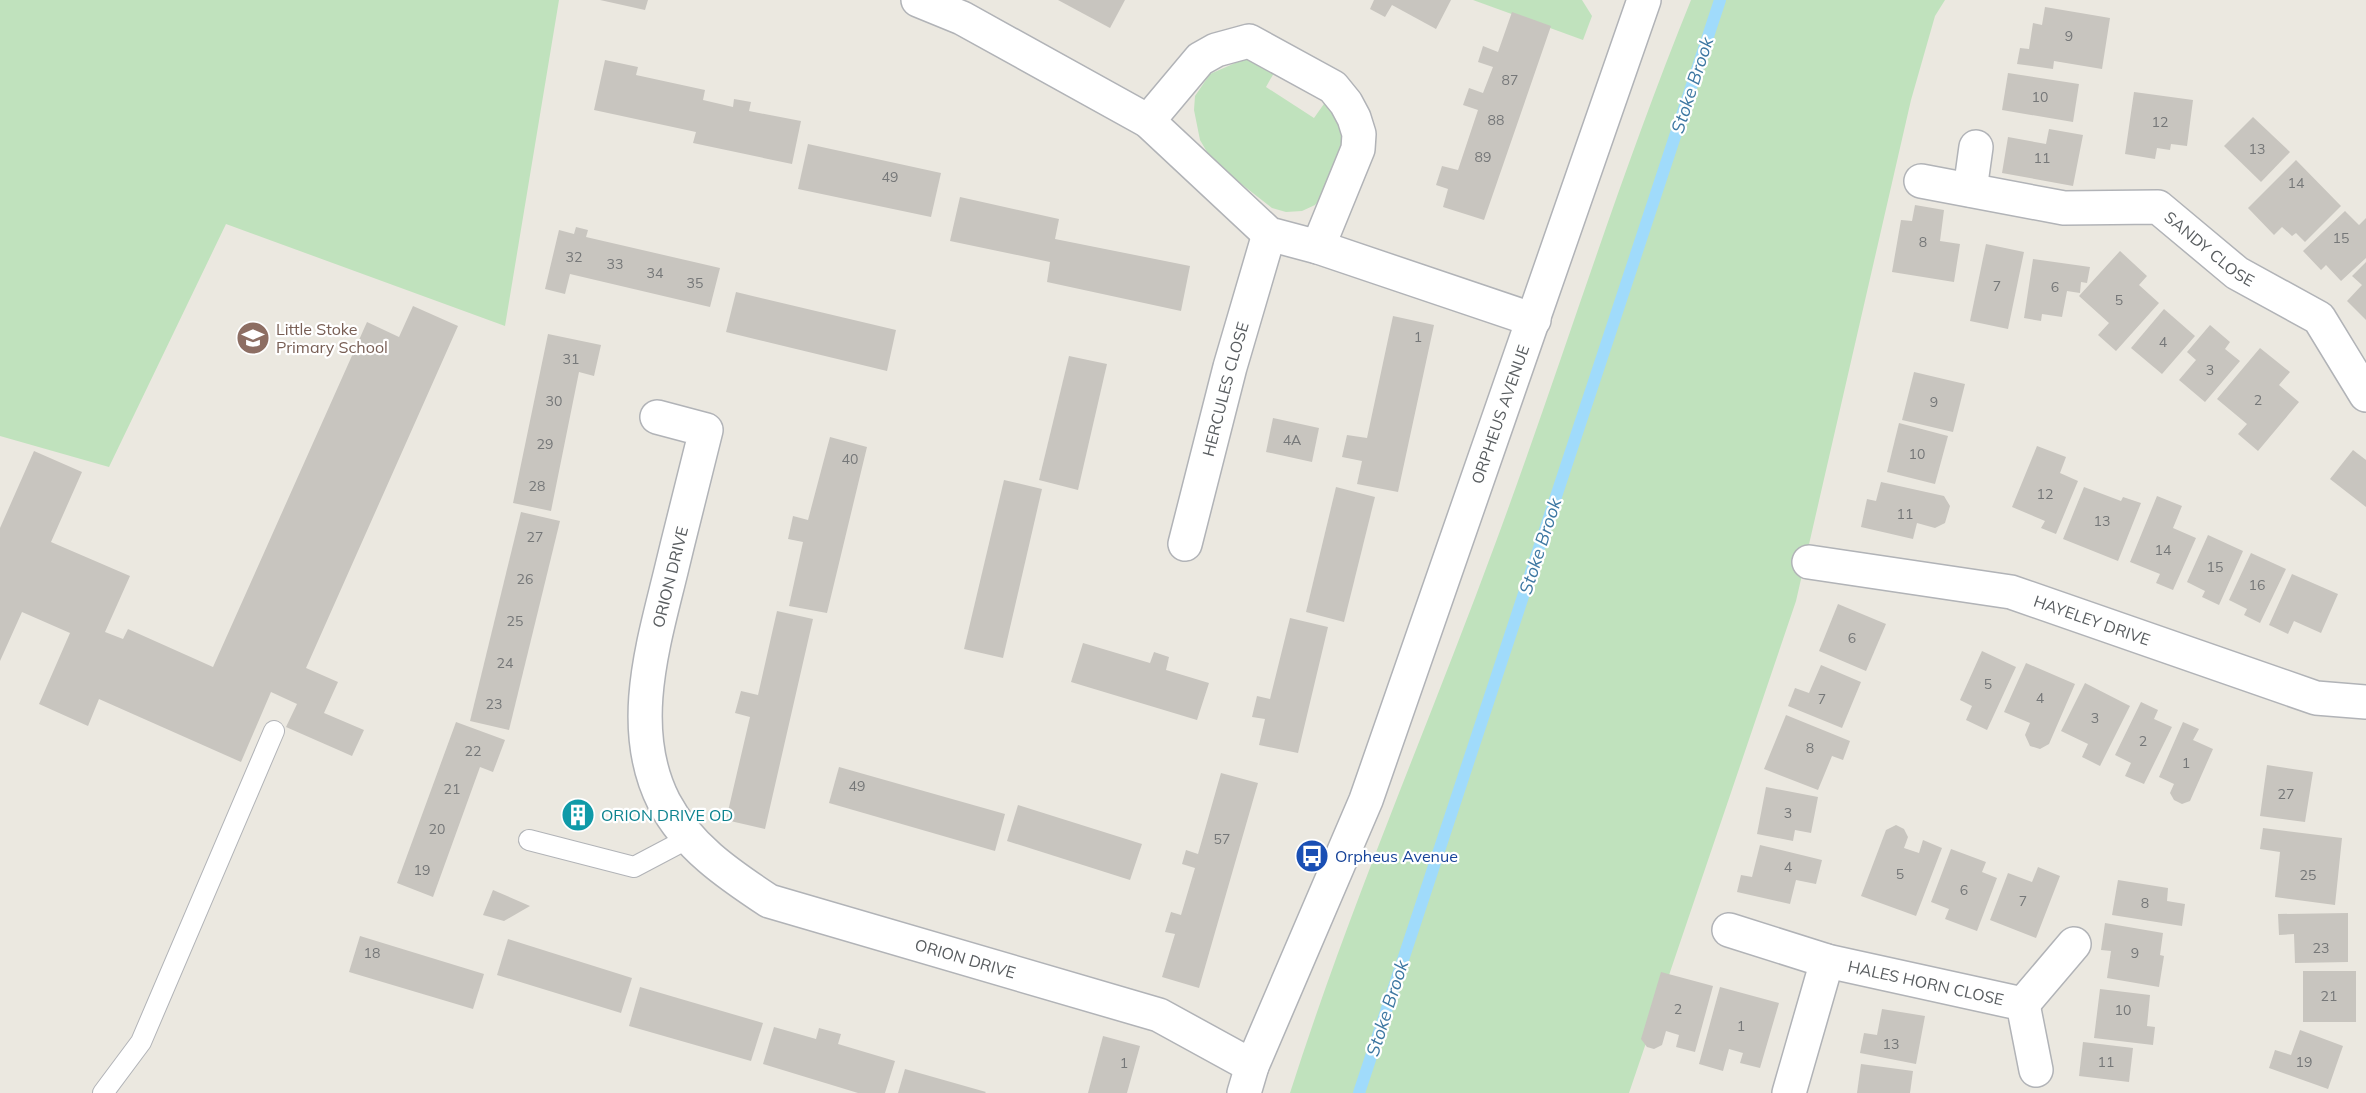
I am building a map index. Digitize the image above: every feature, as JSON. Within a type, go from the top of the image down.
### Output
[{"type":"street","points":[[918,0],[962,18],[1148,121],[1269,234],[1318,247],[1534,320]]},
{"type":"street","name":"ORPHEUS AVENUE","points":[[1248,1079],[1366,800],[1644,0]]},
{"type":"street","points":[[1148,121],[1200,59],[1233,44],[1250,41],[1333,87],[1346,103],[1359,134],[1358,150],[1318,247]]},
{"type":"street","points":[[1970,190],[1976,147]]},
{"type":"street","name":"SANDY CLOSE","points":[[1921,181],[2064,208],[2158,207],[2237,273],[2319,318],[2366,395]]},
{"type":"street","name":"HERCULES CLOSE","points":[[1185,544],[1230,367],[1269,234]]},
{"type":"street","name":"ORION DRIVE","points":[[657,417],[706,430],[648,665],[645,713],[650,762],[664,802],[689,838],[725,871],[769,901],[1159,1015],[1248,1079]]},
{"type":"street","name":"HAYELEY DRIVE","points":[[1809,562],[2011,592],[2316,698],[2366,702]]},
{"type":"street","name":"HALES HORN CLOSE","points":[[1729,930],[1827,961],[2023,1004]]},
{"type":"street","name":"HALES HORN CLOSE","points":[[2023,1004],[2074,944]]},
{"type":"street","name":"HALES HORN CLOSE","points":[[1789,1093],[1827,961]]},
{"type":"street","name":"HALES HORN CLOSE","points":[[2023,1004],[2036,1070]]},
{"type":"lane","points":[[103,1093],[141,1042],[274,731]]},
{"type":"lane","points":[[529,840],[634,867],[689,838]]},
{"type":"green space","points":[[0,0],[559,0],[505,326],[226,224],[109,467],[0,436]]},
{"type":"green space","points":[[1473,0],[1582,0],[1592,16],[1583,40]]},
{"type":"green space","points":[[1691,0],[1945,0],[1935,16],[1911,100],[1796,601],[1629,1093],[1290,1093],[1338,953],[1497,539],[1615,201]]},
{"type":"green space","points":[[1249,57],[1275,71],[1266,87],[1314,118],[1326,101],[1346,134],[1323,196],[1315,205],[1302,211],[1286,212],[1272,208],[1210,157],[1200,140],[1194,110],[1195,96],[1210,74]]},
{"type":"building","points":[[600,0],[648,0],[645,10]]},
{"type":"building","points":[[1058,0],[1125,0],[1110,28]]},
{"type":"building","points":[[1374,0],[1451,0],[1436,29],[1392,5],[1385,17],[1370,9]]},
{"type":"building","points":[[2045,7],[2110,18],[2102,69],[2054,61],[2053,69],[2017,64],[2020,48],[2029,49],[2033,23],[2042,25]]},
{"type":"building","points":[[1512,12],[1551,26],[1484,220],[1443,207],[1448,189],[1436,185],[1442,166],[1458,170],[1478,110],[1463,105],[1469,88],[1483,93],[1493,67],[1478,62],[1483,46],[1498,52]]},
{"type":"building","points":[[605,60],[638,67],[636,75],[705,90],[703,100],[733,107],[734,99],[751,102],[749,111],[801,121],[792,164],[693,143],[696,132],[594,110]]},
{"type":"building","points":[[2008,73],[2079,84],[2073,122],[2002,110]]},
{"type":"building","points":[[2134,92],[2193,100],[2187,146],[2171,144],[2170,150],[2157,148],[2155,159],[2125,154]]},
{"type":"building","points":[[2253,117],[2290,152],[2261,182],[2224,146]]},
{"type":"building","points":[[2049,129],[2083,135],[2073,186],[2002,173],[2008,137],[2046,144]]},
{"type":"building","points":[[808,144],[941,173],[931,217],[798,189]]},
{"type":"building","points":[[2296,160],[2341,206],[2305,242],[2296,233],[2292,236],[2282,227],[2274,235],[2248,208]]},
{"type":"building","points":[[960,197],[1059,219],[1055,239],[1190,266],[1181,311],[1047,282],[1050,262],[950,241]]},
{"type":"building","points":[[1915,205],[1944,210],[1940,241],[1960,244],[1954,282],[1892,272],[1901,220],[1912,221]]},
{"type":"building","points":[[2345,211],[2359,225],[2366,218],[2366,258],[2341,281],[2326,265],[2321,270],[2303,251]]},
{"type":"building","points":[[576,227],[588,230],[586,237],[720,268],[710,307],[570,274],[565,294],[545,289],[559,230],[574,234]]},
{"type":"building","points":[[1986,244],[2024,252],[2008,329],[1970,321]]},
{"type":"building","points":[[2120,251],[2147,276],[2139,285],[2159,303],[2116,351],[2098,335],[2109,323],[2079,296]]},
{"type":"building","points":[[2033,259],[2090,267],[2087,283],[2081,282],[2080,293],[2067,291],[2062,317],[2042,314],[2041,321],[2024,318]]},
{"type":"building","points":[[2366,262],[2366,320],[2347,301],[2362,285],[2352,276]]},
{"type":"building","points":[[736,292],[896,330],[887,371],[726,332]]},
{"type":"building","points":[[413,306],[458,326],[306,668],[338,682],[324,713],[364,730],[352,756],[286,727],[297,704],[271,692],[241,762],[99,699],[88,726],[39,704],[70,633],[22,612],[0,661],[0,528],[34,451],[82,472],[51,542],[130,576],[105,632],[123,639],[128,629],[213,667],[367,322],[399,337]]},
{"type":"building","points":[[2164,309],[2195,336],[2162,374],[2131,348]]},
{"type":"building","points":[[1393,316],[1434,325],[1398,492],[1357,484],[1362,461],[1342,457],[1347,435],[1367,438]]},
{"type":"building","points":[[2210,325],[2230,342],[2225,349],[2240,361],[2205,402],[2179,380],[2196,360],[2187,352]]},
{"type":"building","points":[[548,334],[601,345],[594,376],[579,372],[551,511],[513,503]]},
{"type":"building","points":[[2260,348],[2290,372],[2279,385],[2299,402],[2258,451],[2238,434],[2247,424],[2217,399]]},
{"type":"building","points":[[1069,356],[1107,364],[1078,490],[1039,480]]},
{"type":"building","points":[[1914,372],[1965,384],[1953,432],[1902,420]]},
{"type":"building","points":[[1273,418],[1319,428],[1312,462],[1266,452]]},
{"type":"building","points":[[1899,423],[1948,436],[1935,484],[1887,472]]},
{"type":"building","points":[[830,437],[867,447],[827,613],[789,606],[803,542],[788,539],[793,516],[808,520]]},
{"type":"building","points":[[2037,446],[2066,457],[2060,473],[2078,481],[2056,534],[2041,528],[2045,521],[2012,507]]},
{"type":"building","points":[[2353,450],[2366,460],[2366,507],[2330,479]]},
{"type":"building","points":[[1004,480],[1042,489],[1003,658],[964,649]]},
{"type":"building","points":[[1881,482],[1944,496],[1950,506],[1945,523],[1935,528],[1917,523],[1913,539],[1861,527],[1867,499],[1876,501]]},
{"type":"building","points":[[1336,487],[1375,497],[1344,622],[1306,612]]},
{"type":"building","points":[[2084,487],[2121,501],[2123,497],[2141,503],[2118,561],[2063,539]]},
{"type":"building","points":[[2157,496],[2182,506],[2173,528],[2196,538],[2173,590],[2156,583],[2160,574],[2130,562]]},
{"type":"building","points":[[521,512],[560,521],[509,730],[470,721]]},
{"type":"building","points":[[2208,535],[2243,551],[2219,605],[2202,597],[2205,591],[2187,582]]},
{"type":"building","points":[[2251,553],[2286,569],[2260,623],[2244,615],[2247,609],[2229,600]]},
{"type":"building","points":[[2292,574],[2338,594],[2321,633],[2294,621],[2288,634],[2269,625]]},
{"type":"building","points":[[1838,604],[1886,624],[1866,671],[1819,651]]},
{"type":"building","points":[[777,611],[813,619],[765,829],[726,820],[750,717],[735,713],[741,691],[758,695]]},
{"type":"building","points":[[1290,618],[1328,627],[1298,753],[1259,745],[1265,719],[1252,717],[1257,696],[1270,699]]},
{"type":"building","points":[[1083,643],[1150,663],[1154,652],[1169,657],[1166,670],[1209,683],[1197,720],[1071,682]]},
{"type":"building","points":[[1982,651],[2016,667],[1987,730],[1966,720],[1972,706],[1960,700]]},
{"type":"building","points":[[2026,663],[2075,684],[2049,744],[2040,749],[2030,746],[2025,735],[2030,723],[2004,712]]},
{"type":"building","points":[[1821,665],[1861,682],[1842,728],[1788,706],[1795,688],[1809,693]]},
{"type":"building","points":[[2085,683],[2130,706],[2100,766],[2082,757],[2088,744],[2061,731]]},
{"type":"building","points":[[2141,702],[2158,710],[2154,719],[2172,727],[2144,784],[2125,776],[2131,763],[2115,755]]},
{"type":"building","points":[[1786,715],[1850,741],[1843,760],[1832,756],[1818,790],[1764,769]]},
{"type":"building","points":[[456,722],[505,740],[493,772],[480,767],[433,897],[397,883]]},
{"type":"building","points":[[2183,722],[2199,729],[2193,740],[2213,749],[2190,801],[2182,804],[2174,800],[2170,793],[2174,784],[2159,777]]},
{"type":"building","points":[[2267,765],[2313,772],[2305,822],[2260,816]]},
{"type":"building","points":[[839,767],[1005,814],[995,851],[829,803]]},
{"type":"building","points":[[1221,773],[1258,783],[1199,988],[1162,977],[1175,934],[1165,932],[1171,912],[1181,915],[1195,868],[1182,864],[1186,850],[1198,854]]},
{"type":"building","points":[[1766,787],[1818,797],[1811,833],[1795,830],[1793,841],[1757,834]]},
{"type":"building","name":"ORION DRIVE OD","points":[[572,799],[592,806],[585,830],[564,823]]},
{"type":"building","points":[[1018,805],[1142,844],[1130,880],[1007,841]]},
{"type":"building","points":[[1896,825],[1904,829],[1908,837],[1904,848],[1919,853],[1923,840],[1942,848],[1916,916],[1861,896],[1886,830]]},
{"type":"building","points":[[2263,828],[2342,838],[2335,905],[2275,897],[2280,852],[2260,849]]},
{"type":"building","points":[[1760,845],[1822,860],[1816,884],[1796,880],[1790,904],[1737,892],[1741,875],[1752,877]]},
{"type":"building","points":[[1951,849],[1986,862],[1982,872],[1997,878],[1977,931],[1945,919],[1949,909],[1931,902]]},
{"type":"building","points":[[2038,867],[2060,876],[2036,938],[1990,920],[2008,873],[2032,882]]},
{"type":"building","points":[[2118,880],[2168,888],[2167,901],[2185,904],[2182,926],[2112,915]]},
{"type":"building","points":[[493,890],[530,906],[504,921],[483,915]]},
{"type":"building","points":[[2348,913],[2348,962],[2295,963],[2294,934],[2279,935],[2278,914]]},
{"type":"building","points":[[2105,923],[2163,933],[2160,955],[2164,956],[2159,987],[2107,978],[2111,951],[2101,950]]},
{"type":"building","points":[[360,936],[484,974],[473,1009],[349,972]]},
{"type":"building","points":[[508,939],[632,978],[621,1013],[497,975]]},
{"type":"building","points":[[2303,971],[2356,971],[2356,1022],[2303,1022]]},
{"type":"building","points":[[1661,972],[1713,986],[1695,1052],[1676,1047],[1679,1035],[1666,1031],[1662,1045],[1654,1049],[1647,1047],[1641,1039]]},
{"type":"building","points":[[640,987],[763,1023],[751,1061],[629,1026]]},
{"type":"building","points":[[1720,987],[1779,1003],[1760,1068],[1740,1063],[1743,1053],[1729,1049],[1723,1071],[1699,1064]]},
{"type":"building","points":[[2100,989],[2150,995],[2147,1026],[2155,1027],[2153,1045],[2094,1038]]},
{"type":"building","points":[[1882,1009],[1925,1016],[1916,1064],[1860,1053],[1864,1033],[1877,1035]]},
{"type":"building","points":[[774,1027],[816,1039],[819,1028],[841,1034],[838,1044],[895,1061],[885,1093],[858,1093],[763,1064]]},
{"type":"building","points":[[2300,1030],[2343,1046],[2328,1089],[2269,1068],[2275,1050],[2291,1055]]},
{"type":"building","points":[[1103,1036],[1140,1046],[1127,1093],[1088,1093]]},
{"type":"building","points":[[2083,1042],[2133,1048],[2129,1082],[2079,1076]]},
{"type":"building","points":[[1861,1064],[1913,1071],[1910,1093],[1857,1093]]},
{"type":"building","points":[[905,1069],[986,1092],[898,1093]]},
{"type":"waterway","name":"Stoke Brook","points":[[1359,1093],[1720,0]]},
{"type":"place","name":"Little Stoke Primary School","points":[[253,338]]},
{"type":"place","name":"ORION DRIVE OD","points":[[578,815]]},
{"type":"place","name":"Orpheus Avenue","points":[[1312,856]]}]
